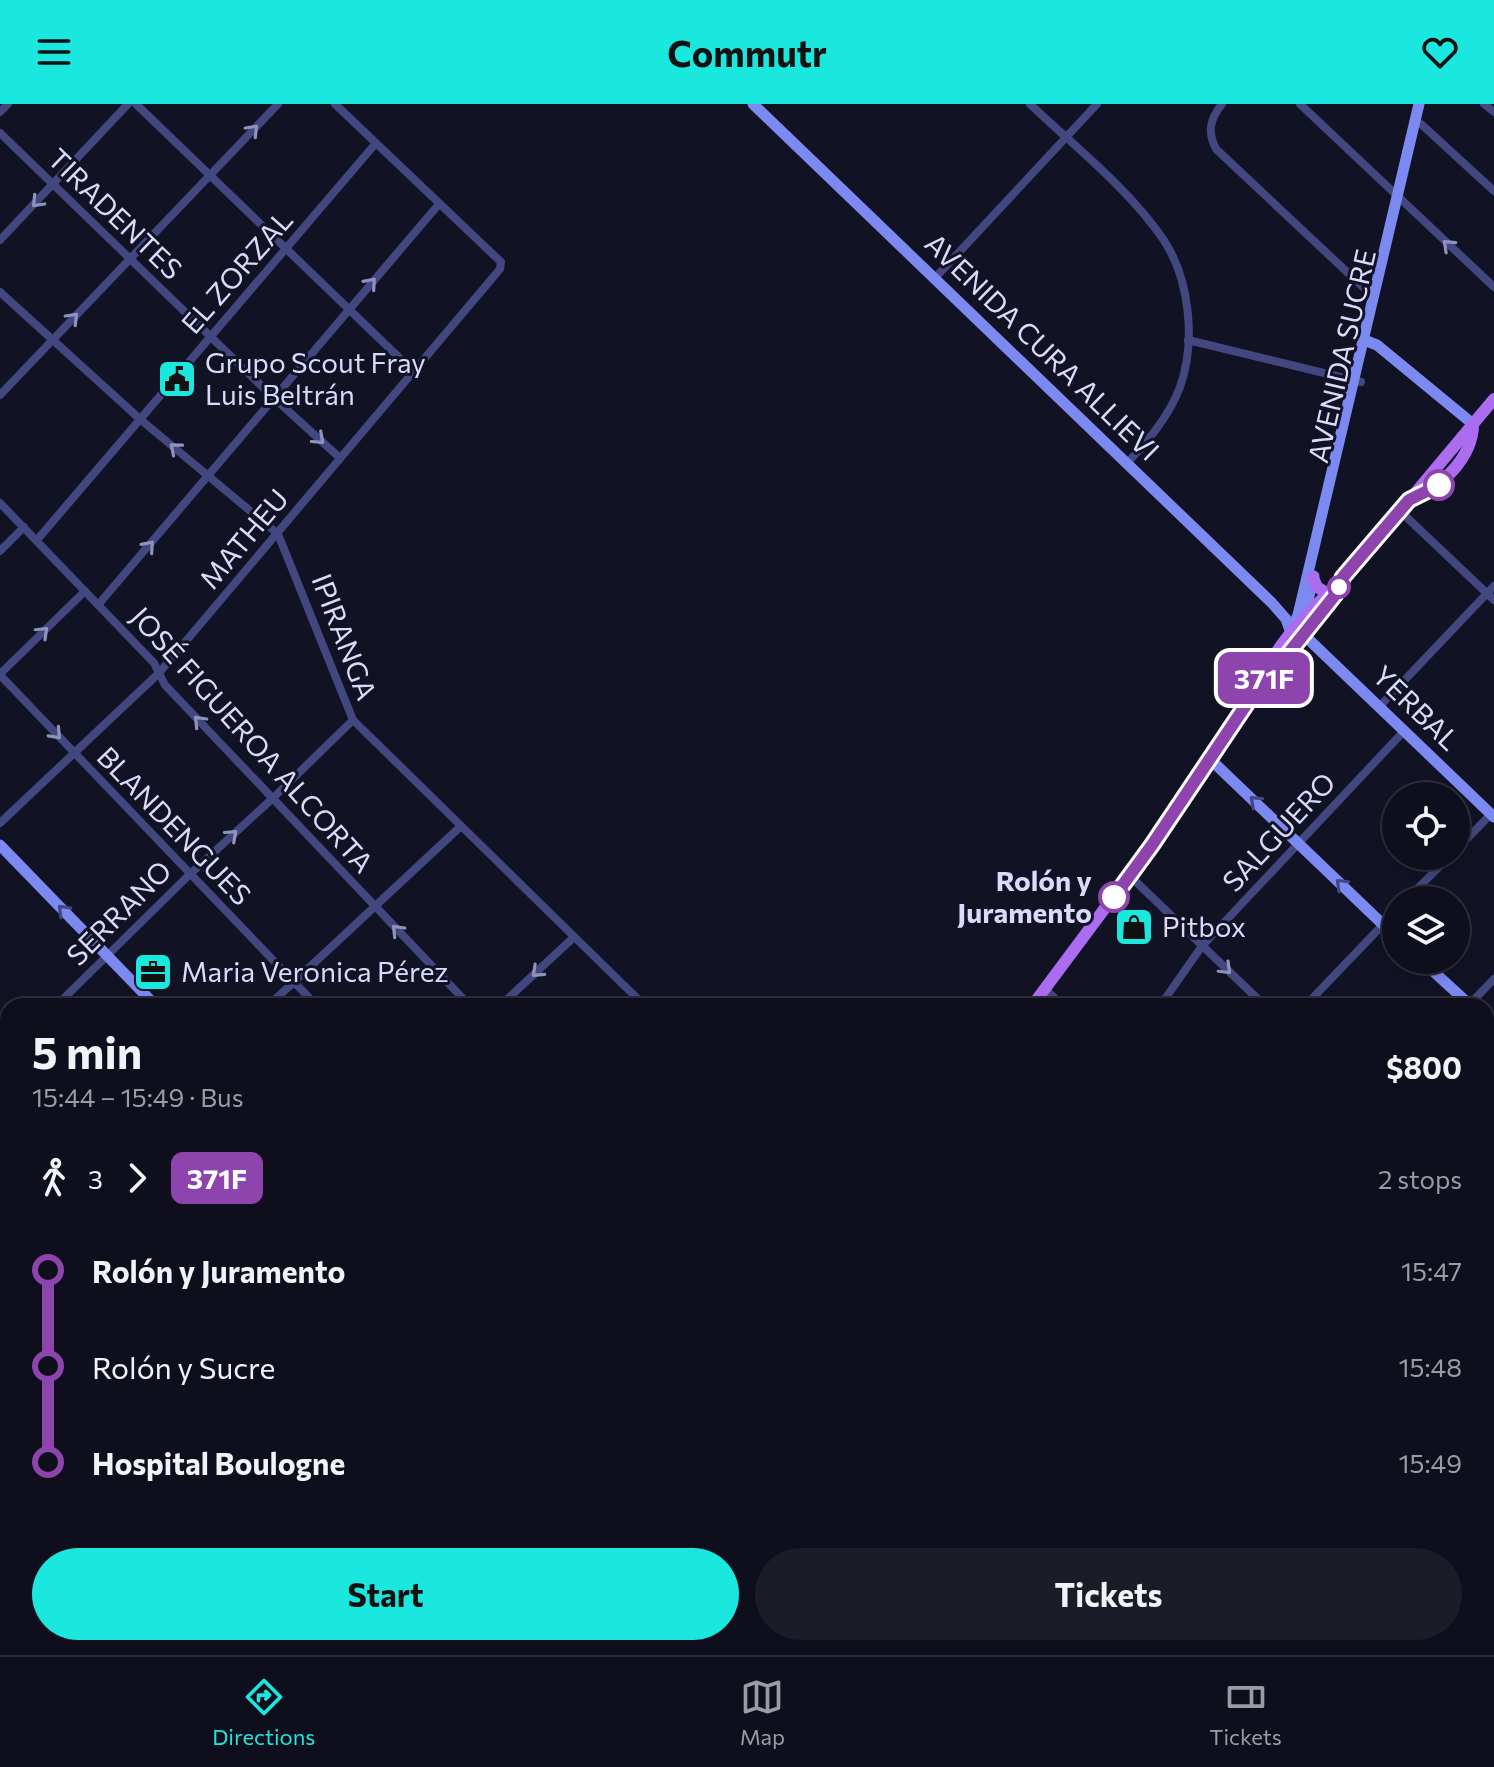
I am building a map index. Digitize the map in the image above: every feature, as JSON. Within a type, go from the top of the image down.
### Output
[{"type":"main road","points":[[1038,998],[1130,876],[1264,678],[1269,664],[1325,592],[1343,577],[1494,399]]},
{"type":"main road","points":[[1264,678],[1276,669],[1304,635],[1335,595],[1343,577]]},
{"type":"main road","points":[[1313,578],[1317,587],[1325,592]]},
{"type":"street","points":[[0,112],[8,104]]},
{"type":"street","points":[[0,240],[128,104]]},
{"type":"street","points":[[136,104],[413,371]]},
{"type":"street","points":[[0,395],[278,104]]},
{"type":"street","points":[[98,605],[439,204],[335,104]]},
{"type":"street","name":"AVENIDA CURA ALLIEVI","points":[[753,104],[1274,605],[1290,630]]},
{"type":"street","points":[[1030,104],[1126,195],[1164,241],[1180,273],[1188,340],[1182,377],[1173,403],[1155,431],[1128,462]]},
{"type":"street","points":[[935,278],[1097,104]]},
{"type":"street","points":[[1222,104],[1210,128],[1216,149],[1375,295]]},
{"type":"street","points":[[1300,104],[1494,287]]},
{"type":"street","name":"AVENIDA SUCRE","points":[[1418,124],[1419,104]]},
{"type":"street","name":"AVENIDA SUCRE","points":[[1285,643],[1298,609],[1358,381],[1418,124],[1426,104]]},
{"type":"street","points":[[1484,104],[1494,112]]},
{"type":"street","points":[[1418,124],[1494,191]]},
{"type":"street","name":"TIRADENTES","points":[[0,133],[340,458]]},
{"type":"street","name":"EL ZORZAL","points":[[37,540],[376,143]]},
{"type":"street","name":"AVENIDA SUCRE","points":[[1368,341],[1375,295],[1400,199]]},
{"type":"street","name":"MATHEU","points":[[0,823],[159,673],[501,265],[439,204]]},
{"type":"street","name":"IPIRANGA","points":[[0,292],[141,420],[278,534],[353,720],[637,998]]},
{"type":"street","points":[[1188,340],[1358,381]]},
{"type":"street","points":[[1368,341],[1473,424]]},
{"type":"street","name":"AVENIDA SUCRE","points":[[1298,609],[1308,600],[1358,381]]},
{"type":"street","name":"JOSÉ FIGUEROA ALCORTA","points":[[0,503],[154,663],[165,685],[462,998]]},
{"type":"street","points":[[1380,706],[1492,593],[1400,511]]},
{"type":"street","points":[[0,551],[24,527]]},
{"type":"street","points":[[0,674],[85,591]]},
{"type":"street","points":[[1274,605],[1298,609]]},
{"type":"street","points":[[1283,615],[1290,618],[1298,609]]},
{"type":"street","name":"YERBAL","points":[[1304,635],[1493,815]]},
{"type":"street","name":"BLANDENGUES","points":[[0,674],[309,998]]},
{"type":"street","name":"SERRANO","points":[[64,998],[353,720]]},
{"type":"street","name":"SALGUERO","points":[[1166,998],[1202,946],[1405,730]]},
{"type":"street","points":[[1210,759],[1382,924],[1313,998]]},
{"type":"street","points":[[1470,837],[1493,815]]},
{"type":"street","points":[[277,998],[460,827]]},
{"type":"street","points":[[0,845],[148,998]]},
{"type":"street","points":[[1420,886],[1436,870]]},
{"type":"street","points":[[1130,876],[1257,998]]},
{"type":"street","points":[[509,998],[574,937]]},
{"type":"street","points":[[1436,974],[1461,998]]},
{"type":"street","points":[[1476,998],[1494,979]]},
{"type":"street","points":[[1045,989],[1055,998]]},
{"type":"bus line","name":"371F","points":[[1114,897],[1264,678],[1276,669],[1335,595],[1343,577],[1409,500],[1439,485]]},
{"type":"place","name":"Grupo Scout Fray Luis Beltrán","points":[[177,379]]},
{"type":"place","name":"Rolón y Juramento","points":[[1114,897]]},
{"type":"place","name":"Pitbox","points":[[1134,927]]},
{"type":"place","name":"Maria Veronica Pérez","points":[[153,972]]}]
